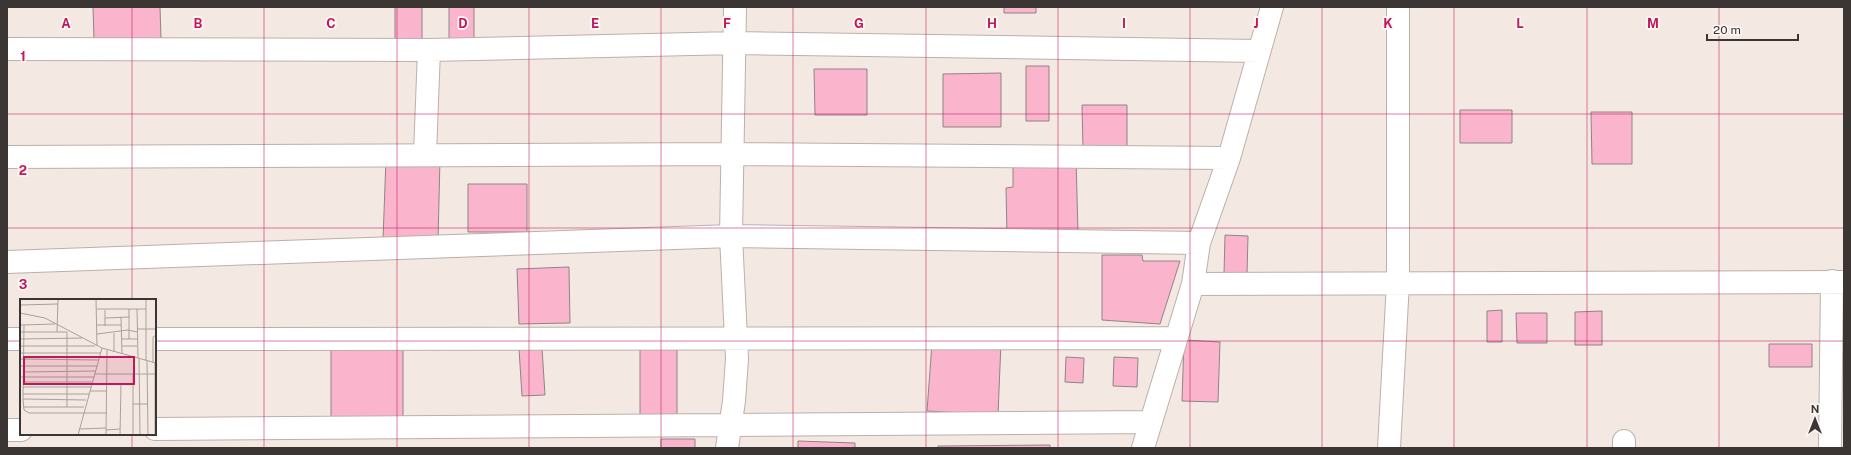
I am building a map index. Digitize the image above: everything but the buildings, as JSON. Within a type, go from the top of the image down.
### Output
[{"type":"street","points":[[727,448],[736,377],[736,338],[730,236],[733,154],[735,7]]},
{"type":"street","points":[[1143,448],[1175,338],[1193,284],[1200,243],[1229,158],[1272,7]]},
{"type":"street","points":[[1389,448],[1398,282],[1398,7]]},
{"type":"street","points":[[7,48],[429,50],[735,43],[1259,51]]},
{"type":"street","points":[[425,154],[429,50]]},
{"type":"street","points":[[7,157],[425,154],[733,154],[1229,158]]},
{"type":"street","points":[[7,262],[730,236],[1200,243]]},
{"type":"street","points":[[1193,284],[1398,282],[1838,282],[1830,448]]},
{"type":"street","points":[[156,339],[1175,338]]},
{"type":"street","points":[[7,339],[20,339]]},
{"type":"street","points":[[156,429],[1150,422]]},
{"type":"street","points":[[7,430],[20,430]]}]
